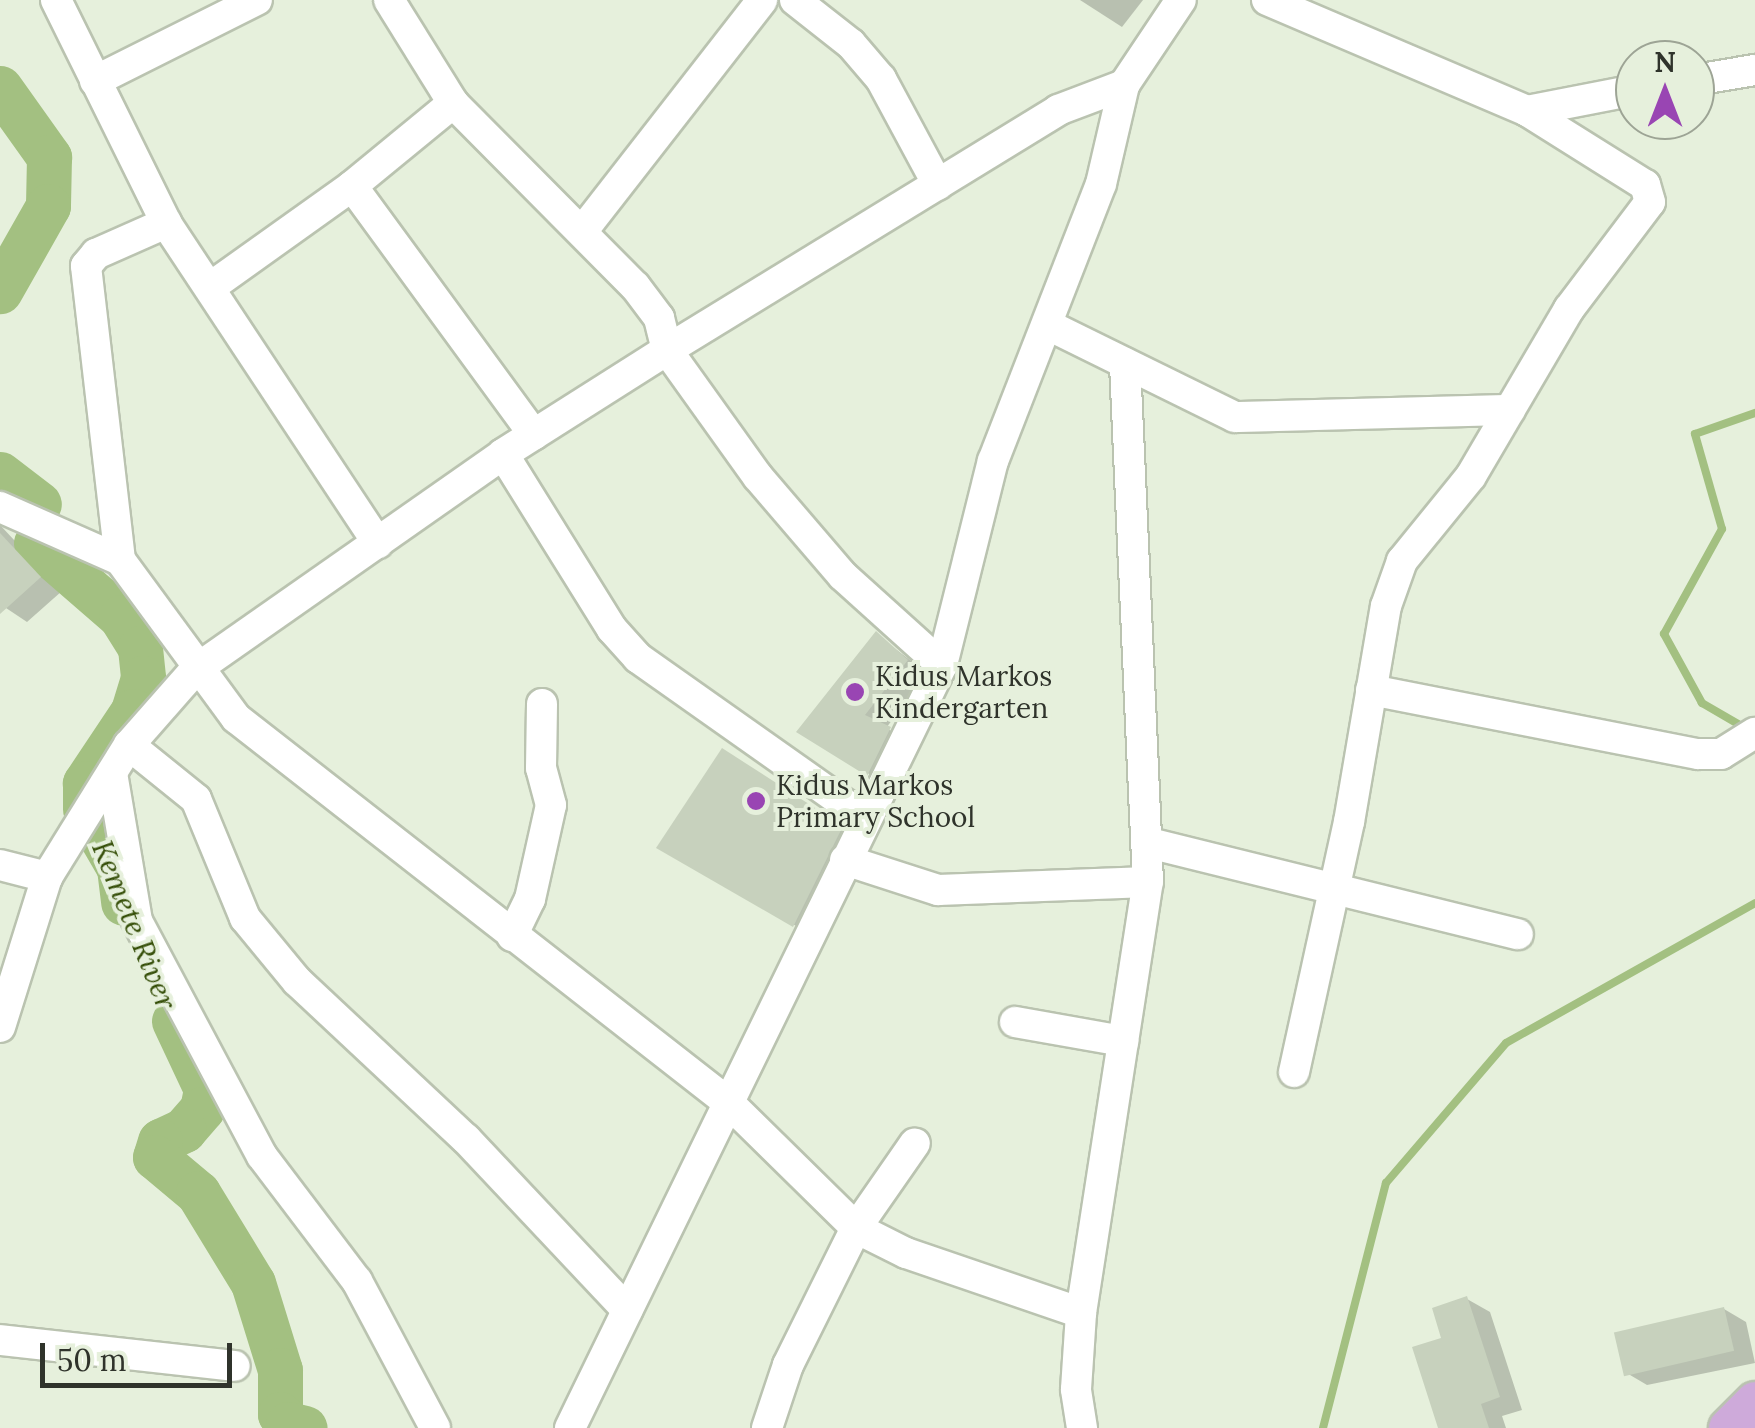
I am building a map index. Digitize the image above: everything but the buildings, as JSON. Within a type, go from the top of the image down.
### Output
[{"type":"main road","points":[[1728,1428],[1755,1401]]},
{"type":"street","points":[[56,0],[166,223],[212,286],[378,543]]},
{"type":"street","points":[[95,82],[257,0]]},
{"type":"street","points":[[389,0],[453,103],[584,229],[659,318],[667,350],[758,477],[843,576],[942,665]]},
{"type":"street","points":[[584,229],[762,0]]},
{"type":"street","points":[[795,0],[850,44],[881,79],[938,186]]},
{"type":"street","points":[[570,1428],[942,665],[994,461],[1100,184],[1124,85],[1181,0]]},
{"type":"street","points":[[1267,0],[1527,111],[1646,185],[1650,202],[1569,309],[1471,476],[1402,561],[1371,690],[1335,893],[1294,1072]]},
{"type":"street","points":[[1715,77],[1755,70]]},
{"type":"street","points":[[0,1026],[47,877],[130,745],[195,670],[503,454],[667,350],[1058,110],[1124,85]]},
{"type":"street","points":[[1527,111],[1615,94]]},
{"type":"street","points":[[212,286],[352,186],[453,103]]},
{"type":"street","points":[[352,186],[534,435]]},
{"type":"street","points":[[166,223],[96,254],[86,266],[120,560],[195,670],[236,718],[729,1103],[856,1228],[906,1253],[1081,1314]]},
{"type":"street","points":[[1048,324],[1235,417],[1510,410]]},
{"type":"street","points":[[1082,1428],[1076,1388],[1081,1314],[1148,882],[1125,364]]},
{"type":"street","points":[[503,454],[612,629],[638,658],[866,819]]},
{"type":"street","points":[[0,507],[120,560]]},
{"type":"street","points":[[1371,690],[1698,754],[1721,754],[1749,738]]},
{"type":"street","points":[[512,936],[530,898],[551,805],[541,768],[542,704]]},
{"type":"street","points":[[130,745],[196,799],[222,850],[244,918],[297,981],[466,1139],[626,1310]]},
{"type":"street","points":[[112,773],[136,921],[262,1156],[357,1281],[435,1428]]},
{"type":"street","points":[[1149,844],[1335,893],[1518,934]]},
{"type":"street","points":[[845,860],[938,890],[1148,882]]},
{"type":"street","points":[[0,865],[47,877]]},
{"type":"street","points":[[1015,1022],[1123,1041]]},
{"type":"street","points":[[768,1428],[788,1365],[856,1228],[916,1143]]},
{"type":"street","points":[[0,1340],[235,1366]]},
{"type":"waterway","points":[[0,88],[49,157],[48,206],[0,291]]},
{"type":"waterway","points":[[1745,728],[1702,703],[1664,634],[1722,529],[1695,434],[1755,413]]},
{"type":"waterway","points":[[0,474],[39,504]]},
{"type":"waterway","points":[[36,543],[121,617],[140,648],[143,678],[133,711],[85,783],[85,809]]},
{"type":"waterway","name":"Kemete River","points":[[90,818],[119,868],[123,903]]},
{"type":"waterway","points":[[1323,1428],[1386,1183],[1506,1043],[1755,903]]},
{"type":"waterway","name":"Kemete River","points":[[174,1021],[206,1089],[202,1109],[184,1130],[160,1141],[155,1157],[198,1193],[253,1283],[280,1370],[280,1414],[288,1424],[305,1428]]},
{"type":"place","name":"Kidus Markos Kindergarten","points":[[855,692]]},
{"type":"place","name":"Kidus Markos Primary School","points":[[756,801]]}]
